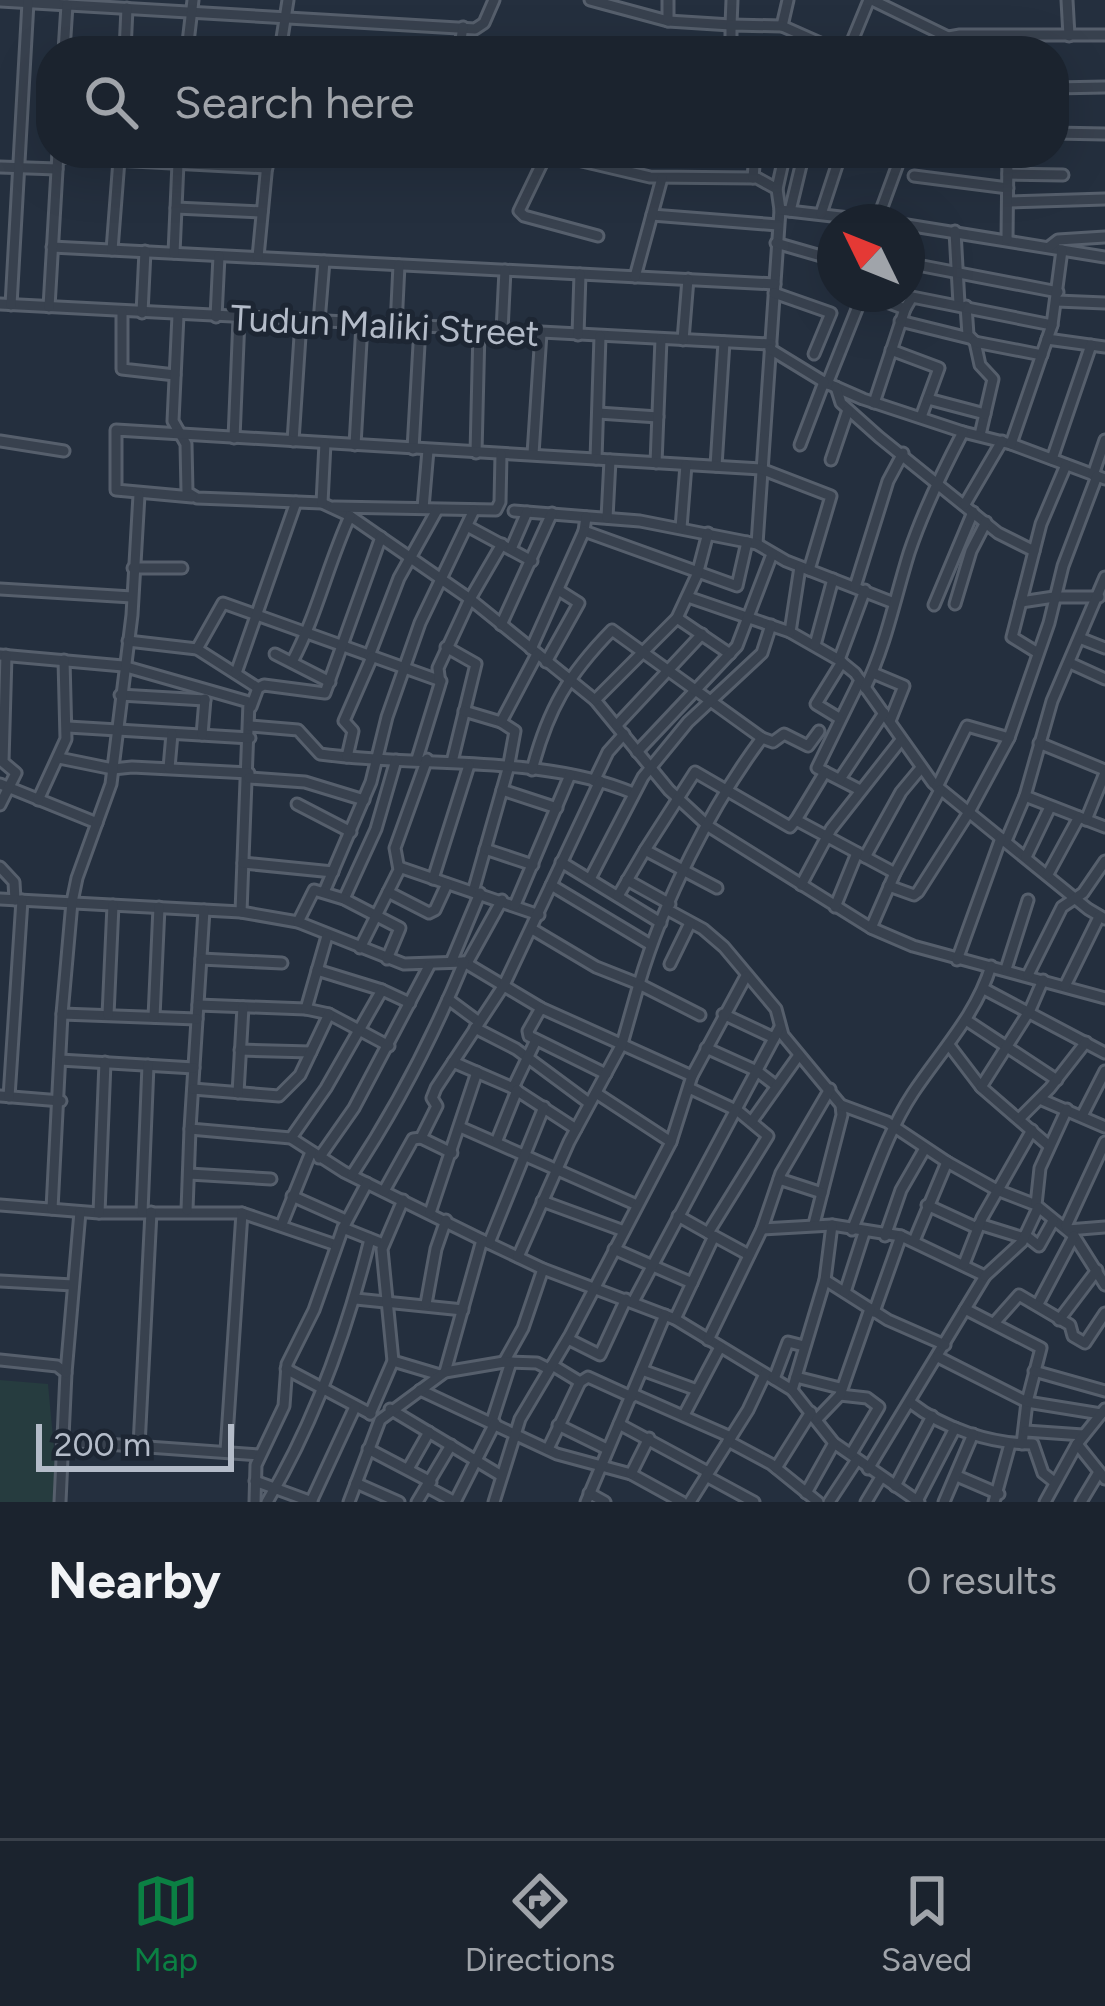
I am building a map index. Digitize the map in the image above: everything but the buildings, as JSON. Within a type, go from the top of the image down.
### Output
[{"type":"street","points":[[240,16],[241,0]]},
{"type":"street","points":[[283,36],[288,0]]},
{"type":"street","points":[[0,1],[108,3],[127,8],[192,6],[240,16],[480,27],[494,0]]},
{"type":"street","points":[[590,0],[668,21],[786,29],[806,36]]},
{"type":"street","points":[[668,0],[668,21]]},
{"type":"street","points":[[731,36],[732,0]]},
{"type":"street","points":[[787,36],[788,0]]},
{"type":"street","points":[[855,36],[871,0],[941,36]]},
{"type":"street","points":[[1067,0],[1069,36],[1105,35]]},
{"type":"street","points":[[6,304],[28,2]]},
{"type":"street","points":[[66,36],[70,3]]},
{"type":"street","points":[[189,36],[192,6]]},
{"type":"street","points":[[126,36],[127,8]]},
{"type":"street","points":[[462,36],[463,27]]},
{"type":"street","points":[[1069,88],[1105,87]]},
{"type":"street","points":[[1069,133],[1105,134]]},
{"type":"street","points":[[0,167],[57,170],[49,307]]},
{"type":"street","points":[[112,250],[117,168]]},
{"type":"street","points":[[174,254],[178,168]]},
{"type":"street","points":[[258,257],[267,168]]},
{"type":"street","points":[[540,168],[519,211],[598,236]]},
{"type":"street","points":[[616,168],[662,178],[753,178],[777,189]]},
{"type":"street","points":[[753,178],[754,168]]},
{"type":"street","points":[[781,168],[777,189],[785,210]]},
{"type":"street","points":[[737,586],[752,543],[761,470],[778,225],[799,168]]},
{"type":"street","points":[[824,204],[837,168]]},
{"type":"street","points":[[886,204],[897,168]]},
{"type":"street","points":[[1007,239],[1008,168]]},
{"type":"street","points":[[1008,174],[1063,176]]},
{"type":"street","points":[[914,176],[1008,188]]},
{"type":"street","points":[[635,277],[662,178]]},
{"type":"street","points":[[1008,202],[1105,199]]},
{"type":"street","points":[[176,208],[262,212]]},
{"type":"street","points":[[785,210],[817,214]]},
{"type":"street","points":[[652,215],[778,225]]},
{"type":"street","points":[[925,227],[1105,257]]},
{"type":"street","points":[[955,231],[955,273],[963,305],[980,365],[993,379],[980,435]]},
{"type":"street","points":[[1049,247],[1058,239],[1105,237]]},
{"type":"street","points":[[776,243],[817,255]]},
{"type":"street","points":[[52,247],[688,279],[775,288],[831,313],[814,354]]},
{"type":"street","points":[[934,605],[969,508],[1006,442],[1042,355],[1052,325],[1062,250]]},
{"type":"street","points":[[142,313],[145,251]]},
{"type":"street","points":[[216,317],[219,256]]},
{"type":"street","points":[[319,322],[324,261]]},
{"type":"street","points":[[396,326],[399,265]]},
{"type":"street","points":[[925,266],[1057,297],[1105,303]]},
{"type":"street","points":[[502,331],[505,270]]},
{"type":"street","points":[[578,334],[580,274]]},
{"type":"street","points":[[683,340],[688,279]]},
{"type":"street","points":[[925,298],[1052,325]]},
{"type":"street","name":"Tudun Maliki Street","points":[[6,304],[771,347]]},
{"type":"street","points":[[122,312],[122,369],[175,374]]},
{"type":"street","points":[[800,446],[857,312]]},
{"type":"street","points":[[874,403],[903,312]]},
{"type":"street","points":[[178,315],[173,422],[186,444],[185,490],[197,497]]},
{"type":"street","points":[[234,438],[239,318]]},
{"type":"street","points":[[901,321],[1042,355]]},
{"type":"street","points":[[293,441],[301,322]]},
{"type":"street","points":[[355,445],[362,324]]},
{"type":"street","points":[[413,449],[420,327]]},
{"type":"street","points":[[476,453],[479,330]]},
{"type":"street","points":[[532,454],[541,333]]},
{"type":"street","points":[[596,459],[600,336]]},
{"type":"street","points":[[656,463],[661,339]]},
{"type":"street","points":[[1047,339],[1105,347]]},
{"type":"street","points":[[716,466],[724,342]]},
{"type":"street","points":[[1052,459],[1091,345]]},
{"type":"street","points":[[771,347],[829,384],[874,403],[1006,442],[1098,477]]},
{"type":"street","points":[[891,350],[938,367],[921,417]]},
{"type":"street","points":[[829,384],[848,410],[986,522],[1034,551]]},
{"type":"street","points":[[928,399],[986,413]]},
{"type":"street","points":[[831,460],[848,410]]},
{"type":"street","points":[[598,413],[658,417]]},
{"type":"street","points":[[501,454],[500,508],[328,505],[139,495],[115,488],[116,430],[761,470],[831,496],[805,568],[790,632]]},
{"type":"street","points":[[860,790],[817,768],[838,718],[873,673],[937,482],[963,433]]},
{"type":"street","points":[[889,886],[916,895],[1009,738],[1098,477],[1105,440]]},
{"type":"street","points":[[0,441],[64,451]]},
{"type":"street","points":[[325,443],[328,505]]},
{"type":"street","points":[[424,508],[428,450]]},
{"type":"street","points":[[838,718],[816,704],[840,661],[888,481],[903,453]]},
{"type":"street","points":[[607,518],[610,460]]},
{"type":"street","points":[[681,528],[686,465]]},
{"type":"street","points":[[1038,652],[1012,639],[1034,551],[1066,465]]},
{"type":"street","points":[[52,1209],[72,902],[113,769],[139,495]]},
{"type":"street","points":[[236,673],[296,502]]},
{"type":"street","points":[[328,505],[470,599],[595,700],[676,798],[707,826],[836,907],[871,928],[957,960],[1102,997],[1105,982]]},
{"type":"street","points":[[347,757],[353,731],[344,722],[409,558],[436,510]]},
{"type":"street","points":[[324,892],[364,800],[404,668],[439,578],[474,510]]},
{"type":"street","points":[[514,511],[709,532],[752,543],[894,603]]},
{"type":"street","points":[[360,948],[400,867],[395,848],[422,759],[446,647],[470,599],[527,512]]},
{"type":"street","points":[[501,625],[552,513]]},
{"type":"street","points":[[282,687],[308,632],[350,516]]},
{"type":"street","points":[[538,655],[586,517]]},
{"type":"street","points":[[956,604],[971,551],[986,522]]},
{"type":"street","points":[[467,526],[532,560]]},
{"type":"street","points":[[584,531],[697,574],[760,591]]},
{"type":"street","points":[[595,700],[677,618],[709,532]]},
{"type":"street","points":[[128,641],[197,649],[257,688],[282,687],[322,695],[345,647],[381,537]]},
{"type":"street","points":[[637,752],[744,634],[772,554]]},
{"type":"street","points":[[133,568],[182,568]]},
{"type":"street","points":[[957,960],[1025,796],[1049,709],[1105,578]]},
{"type":"street","points":[[815,645],[833,579]]},
{"type":"street","points":[[0,589],[132,597]]},
{"type":"street","points":[[501,722],[538,655],[579,603],[560,591]]},
{"type":"street","points":[[1021,602],[1102,594]]},
{"type":"street","points":[[688,597],[790,632],[840,661],[863,684],[939,789],[1102,918],[1064,986]]},
{"type":"street","points":[[197,649],[222,603],[441,681]]},
{"type":"street","points":[[422,1138],[436,1106],[432,1096],[504,986],[608,752],[621,729],[704,635],[717,608]]},
{"type":"street","points":[[677,618],[730,654]]},
{"type":"street","points":[[590,880],[650,768],[710,701],[762,653],[771,625]]},
{"type":"street","points":[[532,770],[542,732],[568,679],[613,630],[762,738],[773,742],[784,734],[810,746],[819,731]]},
{"type":"street","points":[[1082,639],[1105,648]]},
{"type":"street","points":[[446,647],[476,663],[452,762]]},
{"type":"street","points":[[275,654],[330,682]]},
{"type":"street","points":[[0,805],[4,786],[16,773],[3,762],[3,655],[123,666],[206,694]]},
{"type":"street","points":[[38,800],[68,727],[64,660]]},
{"type":"street","points":[[1070,663],[1105,680]]},
{"type":"street","points":[[840,779],[904,686],[873,673]]},
{"type":"street","points":[[241,912],[251,707],[257,688]]},
{"type":"street","points":[[202,735],[206,694]]},
{"type":"street","points":[[120,695],[206,694],[245,699],[251,707]]},
{"type":"street","points":[[1021,699],[1049,709]]},
{"type":"street","points":[[352,1175],[394,1111],[448,999],[508,770],[515,731],[464,711]]},
{"type":"street","points":[[871,928],[966,726],[1009,738]]},
{"type":"street","points":[[68,727],[202,735],[298,730],[313,750],[347,757],[532,770],[597,781],[633,793]]},
{"type":"street","points":[[807,728],[831,735]]},
{"type":"street","points":[[170,768],[172,734]]},
{"type":"street","points":[[518,1256],[556,1168],[622,1044],[661,923],[724,791],[762,738]]},
{"type":"street","points":[[801,885],[827,837],[902,740]]},
{"type":"street","points":[[1039,743],[1105,772],[1048,874]]},
{"type":"street","points":[[59,758],[113,769],[170,768],[305,782],[364,800]]},
{"type":"street","points":[[344,899],[376,829],[396,760]]},
{"type":"street","points":[[433,879],[470,765]]},
{"type":"street","points":[[836,907],[861,855],[921,768]]},
{"type":"street","points":[[618,896],[695,772],[790,827],[825,772]]},
{"type":"street","points":[[515,905],[570,775]]},
{"type":"street","points":[[4,786],[97,823]]},
{"type":"street","points":[[502,790],[556,808]]},
{"type":"street","points":[[1025,796],[1105,827]]},
{"type":"street","points":[[296,804],[351,832]]},
{"type":"street","points":[[1027,857],[1050,807]]},
{"type":"street","points":[[796,820],[895,873]]},
{"type":"street","points":[[485,849],[532,865]]},
{"type":"street","points":[[645,850],[717,888]]},
{"type":"street","points":[[1028,975],[1062,907],[1100,877],[1105,861]]},
{"type":"street","points":[[243,862],[333,872]]},
{"type":"street","points":[[561,862],[661,923]]},
{"type":"street","points":[[0,867],[14,882],[19,900],[4,1097],[61,1101]]},
{"type":"street","points":[[400,867],[538,915]]},
{"type":"street","points":[[627,880],[715,938],[776,1009],[780,1027],[841,1106],[814,1224]]},
{"type":"street","points":[[388,892],[429,913],[447,884]]},
{"type":"street","points":[[551,885],[651,945]]},
{"type":"street","points":[[298,922],[312,892],[344,899],[401,931],[387,959]]},
{"type":"street","points":[[0,899],[241,912],[298,922],[387,959],[429,966],[461,962],[690,1082],[768,1136],[711,1234],[692,1283],[642,1370],[587,1498],[605,1502]]},
{"type":"street","points":[[461,962],[502,900]]},
{"type":"street","points":[[1006,969],[1028,900]]},
{"type":"street","points":[[108,1016],[112,905]]},
{"type":"street","points":[[154,1017],[159,908]]},
{"type":"street","points":[[187,1210],[204,910]]},
{"type":"street","points":[[670,964],[690,922]]},
{"type":"street","points":[[532,929],[596,968],[700,1015]]},
{"type":"street","points":[[306,1009],[327,936]]},
{"type":"street","points":[[0,948],[18,949]]},
{"type":"street","points":[[201,959],[283,963]]},
{"type":"street","points":[[283,1224],[292,1196],[315,1155],[354,1108],[429,966]]},
{"type":"street","points":[[852,1230],[895,1126],[966,1020],[991,966]]},
{"type":"street","points":[[317,970],[410,1004]]},
{"type":"street","points":[[494,1502],[514,1432],[671,1142],[690,1082],[746,976]]},
{"type":"street","points":[[982,1088],[1043,980]]},
{"type":"street","points":[[984,989],[1105,1052]]},
{"type":"street","points":[[291,1138],[326,1088],[382,990]]},
{"type":"street","points":[[0,994],[15,995]]},
{"type":"street","points":[[448,999],[526,1059],[671,1142]]},
{"type":"street","points":[[198,1005],[306,1009],[329,1014],[388,1046]]},
{"type":"street","points":[[238,1093],[243,1007]]},
{"type":"street","points":[[541,1007],[527,1031],[605,1075]]},
{"type":"street","points":[[62,1014],[197,1018]]},
{"type":"street","points":[[193,1089],[279,1096],[300,1075],[329,1014]]},
{"type":"street","points":[[723,1014],[774,1038]]},
{"type":"street","points":[[966,1020],[1057,1080]]},
{"type":"street","points":[[568,1339],[600,1355],[780,1027]]},
{"type":"street","points":[[497,1141],[536,1040]]},
{"type":"street","points":[[1019,1118],[1086,1042]]},
{"type":"street","points":[[949,1045],[982,1088],[1048,1145]]},
{"type":"street","points":[[706,1048],[757,1071],[775,1085]]},
{"type":"street","points":[[240,1050],[311,1052]]},
{"type":"street","points":[[752,1121],[799,1055]]},
{"type":"street","points":[[60,1060],[194,1068]]},
{"type":"street","points":[[99,1213],[105,1062]]},
{"type":"street","points":[[452,1062],[515,1089],[576,1129]]},
{"type":"street","points":[[139,1446],[148,1065]]},
{"type":"street","points":[[430,1213],[477,1072]]},
{"type":"street","points":[[1082,1116],[1105,1072]]},
{"type":"street","points":[[300,1075],[326,1088]]},
{"type":"street","points":[[708,1340],[796,1143],[830,1089]]},
{"type":"street","points":[[1040,1099],[1105,1127]]},
{"type":"street","points":[[841,1106],[895,1126],[924,1150],[1037,1207],[1071,1233],[1105,1227]]},
{"type":"street","points":[[375,1417],[443,1373],[485,1241],[544,1107]]},
{"type":"street","points":[[868,1469],[985,1276],[1025,1236],[1037,1207],[1040,1168],[1067,1109]]},
{"type":"street","points":[[460,1127],[637,1205]]},
{"type":"street","points":[[190,1130],[291,1138],[367,1183],[543,1269],[670,1317],[792,1390],[834,1443],[913,1500],[955,1427]]},
{"type":"street","points":[[964,1264],[978,1226],[1032,1130]]},
{"type":"street","points":[[384,1191],[412,1139],[422,1138],[452,1153]]},
{"type":"street","points":[[1059,1320],[1101,1276],[1067,1222],[1105,1142]]},
{"type":"street","points":[[884,1236],[924,1150]]},
{"type":"street","points":[[914,1241],[947,1162]]},
{"type":"street","points":[[189,1174],[271,1179]]},
{"type":"street","points":[[779,1179],[822,1192]]},
{"type":"street","points":[[255,1502],[259,1455],[284,1406],[286,1369],[314,1310],[345,1224],[367,1183]]},
{"type":"street","points":[[292,1196],[383,1244]]},
{"type":"street","points":[[349,1502],[393,1361],[383,1244],[403,1200]]},
{"type":"street","points":[[542,1201],[624,1231]]},
{"type":"street","points":[[0,1205],[99,1213],[242,1213],[336,1245]]},
{"type":"street","points":[[927,1205],[978,1226],[1025,1236],[1039,1246],[1053,1221]]},
{"type":"street","points":[[60,1502],[80,1212]]},
{"type":"street","points":[[226,1451],[242,1213]]},
{"type":"street","points":[[678,1216],[749,1256]]},
{"type":"street","points":[[426,1304],[446,1220]]},
{"type":"street","points":[[761,1229],[814,1224],[902,1236],[985,1276]]},
{"type":"street","points":[[792,1390],[825,1280],[832,1225]]},
{"type":"street","points":[[845,1292],[864,1233]]},
{"type":"street","points":[[1038,1304],[1071,1233]]},
{"type":"street","points":[[776,1468],[814,1416],[840,1392],[902,1236]]},
{"type":"street","points":[[267,1502],[322,1390],[356,1299],[370,1239]]},
{"type":"street","points":[[614,1249],[692,1283]]},
{"type":"street","points":[[368,1449],[408,1468],[455,1502],[493,1422],[508,1362],[543,1269]]},
{"type":"street","points":[[825,1280],[872,1311],[945,1345]]},
{"type":"street","points":[[0,1281],[73,1285]]},
{"type":"street","points":[[995,1322],[1016,1296],[1038,1304],[1074,1328],[1073,1336],[1085,1343],[1105,1313]]},
{"type":"street","points":[[356,1299],[464,1310]]},
{"type":"street","points":[[958,1476],[997,1498],[1025,1431],[1027,1402],[1042,1348],[965,1309]]},
{"type":"street","points":[[420,1390],[548,1449],[631,1474],[686,1502],[787,1344],[804,1346]]},
{"type":"street","points":[[684,1415],[720,1347]]},
{"type":"street","points":[[938,1357],[1027,1402],[1103,1411]]},
{"type":"street","points":[[0,1360],[57,1366],[66,1373]]},
{"type":"street","points":[[393,1361],[443,1373],[508,1362],[537,1363],[580,1382]]},
{"type":"street","points":[[286,1369],[375,1417]]},
{"type":"street","points":[[642,1370],[697,1390]]},
{"type":"street","points":[[1034,1371],[1105,1391]]},
{"type":"street","points":[[548,1449],[580,1382],[588,1377],[730,1439],[818,1502]]},
{"type":"street","points":[[796,1377],[867,1398],[879,1407],[829,1502]]},
{"type":"street","points":[[911,1403],[973,1434],[1033,1444],[1043,1473],[1053,1481]]},
{"type":"street","points":[[255,1481],[312,1502],[355,1407]]},
{"type":"street","points":[[390,1409],[500,1474]]},
{"type":"street","points":[[1045,1502],[1053,1481],[1103,1411]]},
{"type":"street","points":[[895,1486],[932,1416]]},
{"type":"street","points":[[620,1424],[754,1502]]},
{"type":"street","points":[[559,1425],[607,1449]]},
{"type":"street","points":[[1025,1431],[1080,1439]]},
{"type":"street","points":[[408,1468],[429,1432]]},
{"type":"street","points":[[944,1502],[973,1434]]},
{"type":"street","points":[[631,1474],[649,1438]]},
{"type":"street","points":[[1080,1439],[1102,1476],[1081,1502]]},
{"type":"street","points":[[64,1442],[259,1455]]},
{"type":"street","points":[[806,1493],[834,1443]]},
{"type":"street","points":[[417,1502],[451,1445]]},
{"type":"street","points":[[866,1502],[881,1477]]},
{"type":"street","points":[[356,1483],[399,1502]]},
{"type":"street","points":[[656,1502],[662,1491]]},
{"type":"green space","points":[[0,1380],[48,1384],[59,1502],[0,1502]]}]
